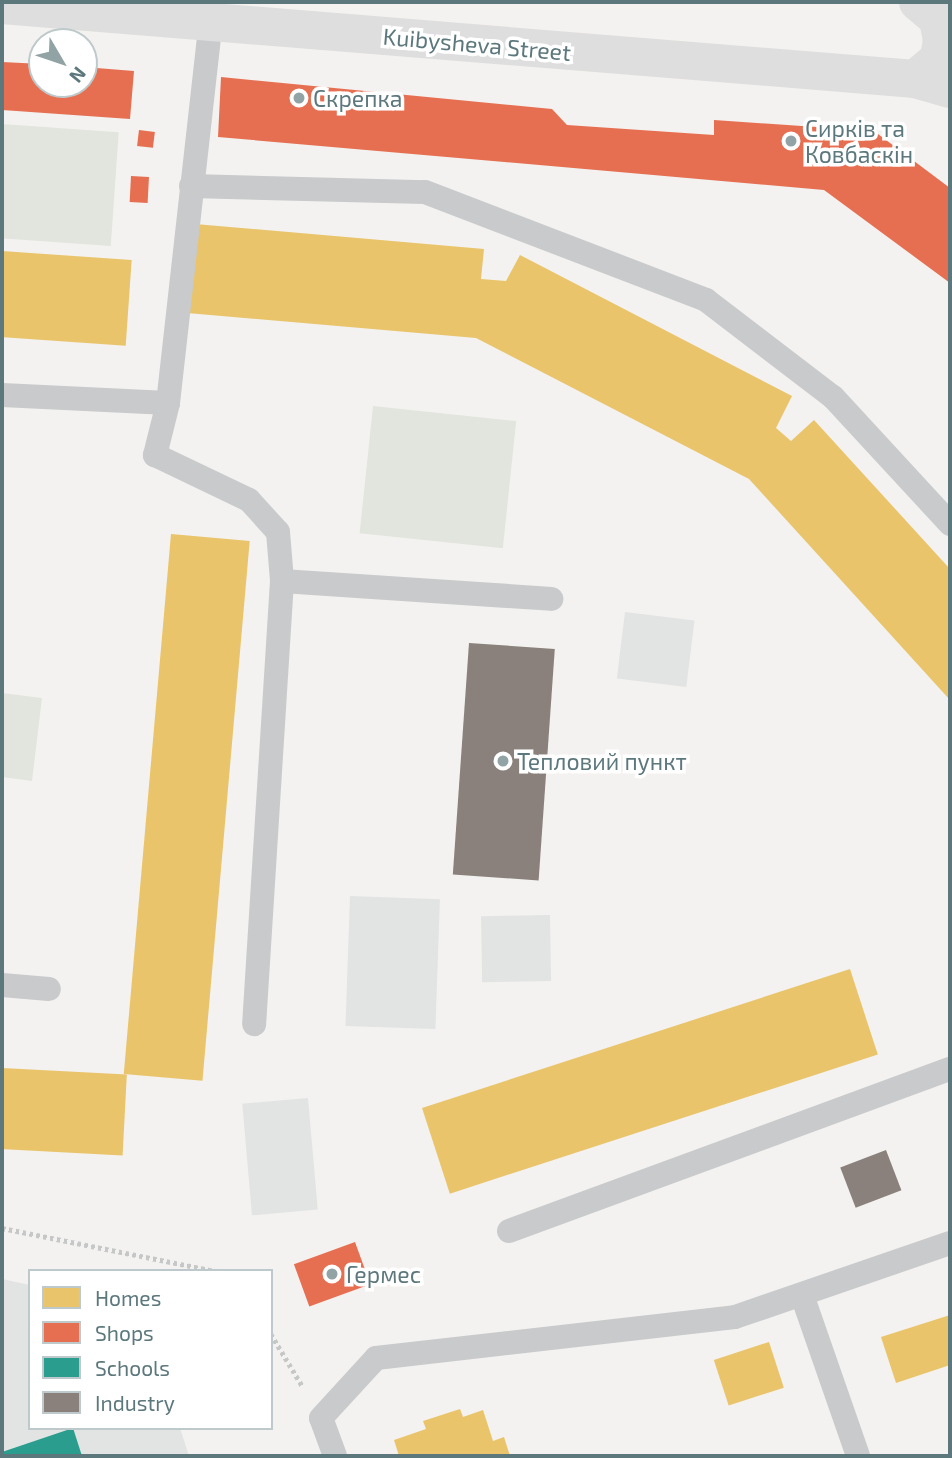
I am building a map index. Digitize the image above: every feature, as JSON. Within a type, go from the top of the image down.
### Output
[{"type":"main road","points":[[918,2],[938,19],[942,40],[932,84]]},
{"type":"main road","name":"Kuibysheva Street","points":[[2,5],[932,84]]},
{"type":"lane","points":[[211,22],[168,403],[155,456],[249,500],[278,532],[282,581],[254,1024]]},
{"type":"lane","points":[[191,186],[425,192],[706,300],[833,397],[950,524]]},
{"type":"lane","points":[[2,395],[168,403]]},
{"type":"lane","points":[[282,581],[551,598]]},
{"type":"lane","points":[[2,985],[49,989]]},
{"type":"lane","points":[[509,1231],[950,1069]]},
{"type":"lane","points":[[335,1456],[321,1418],[376,1358],[735,1317],[950,1243]]},
{"type":"lane","points":[[802,1295],[858,1456]]},
{"type":"path","points":[[2,1228],[205,1269]]},
{"type":"path","points":[[273,1337],[321,1418]]},
{"type":"shaded area","points":[[2,124],[119,132],[111,246],[2,238]]},
{"type":"shaded area","points":[[373,406],[516,421],[503,548],[360,533]]},
{"type":"shaded area","points":[[625,612],[694,621],[686,687],[617,679]]},
{"type":"shaded area","points":[[2,693],[42,698],[32,781],[2,777]]},
{"type":"shaded area","points":[[350,896],[440,899],[435,1029],[345,1026]]},
{"type":"shaded area","points":[[550,915],[551,981],[482,982],[481,916]]},
{"type":"shaded area","points":[[308,1098],[318,1210],[252,1215],[242,1104]]},
{"type":"shaded area","points":[[2,1279],[28,1285],[28,1430],[181,1430],[189,1456],[2,1456]]},
{"type":"building: Homes","points":[[195,224],[484,249],[481,279],[506,281],[520,255],[792,396],[776,428],[791,441],[814,420],[950,569],[950,700],[749,479],[476,338],[187,313]]},
{"type":"building: Homes","points":[[2,251],[132,260],[126,346],[2,337]]},
{"type":"building: Homes","points":[[171,534],[250,541],[202,1081],[124,1074]]},
{"type":"building: Homes","points":[[850,969],[878,1055],[450,1194],[422,1108]]},
{"type":"building: Homes","points":[[2,1068],[127,1075],[123,1155],[2,1149]]},
{"type":"building: Homes","points":[[950,1315],[950,1365],[896,1383],[881,1337]]},
{"type":"building: Homes","points":[[769,1342],[784,1388],[729,1406],[714,1360]]},
{"type":"building: Homes","points":[[460,1409],[463,1417],[483,1410],[493,1441],[504,1437],[510,1456],[399,1456],[394,1440],[426,1429],[423,1421]]},
{"type":"building: Shops","points":[[2,62],[28,63],[28,98],[98,98],[98,68],[134,71],[130,119],[2,110]]},
{"type":"building: Shops","points":[[221,77],[552,109],[567,125],[714,135],[714,120],[874,131],[950,188],[950,283],[824,190],[218,137]]},
{"type":"building: Shops","points":[[139,130],[155,132],[153,148],[137,146]]},
{"type":"building: Shops","points":[[131,176],[149,177],[148,203],[130,202]]},
{"type":"building: Shops","name":"Гермес","points":[[355,1242],[370,1284],[309,1307],[294,1264]]},
{"type":"building: Schools","points":[[74,1430],[82,1456],[2,1456],[2,1452]]},
{"type":"building: Industry","name":"Тепловий пункт","points":[[469,643],[555,649],[539,880],[453,874]]},
{"type":"building: Industry","points":[[886,1150],[901,1190],[856,1208],[840,1168]]},
{"type":"place","name":"Скрепка","points":[[299,98]]},
{"type":"place","name":"Сирків та Ковбаскін","points":[[791,141]]},
{"type":"place","name":"Тепловий пункт","points":[[503,761]]},
{"type":"place","name":"Гермес","points":[[332,1274]]}]
